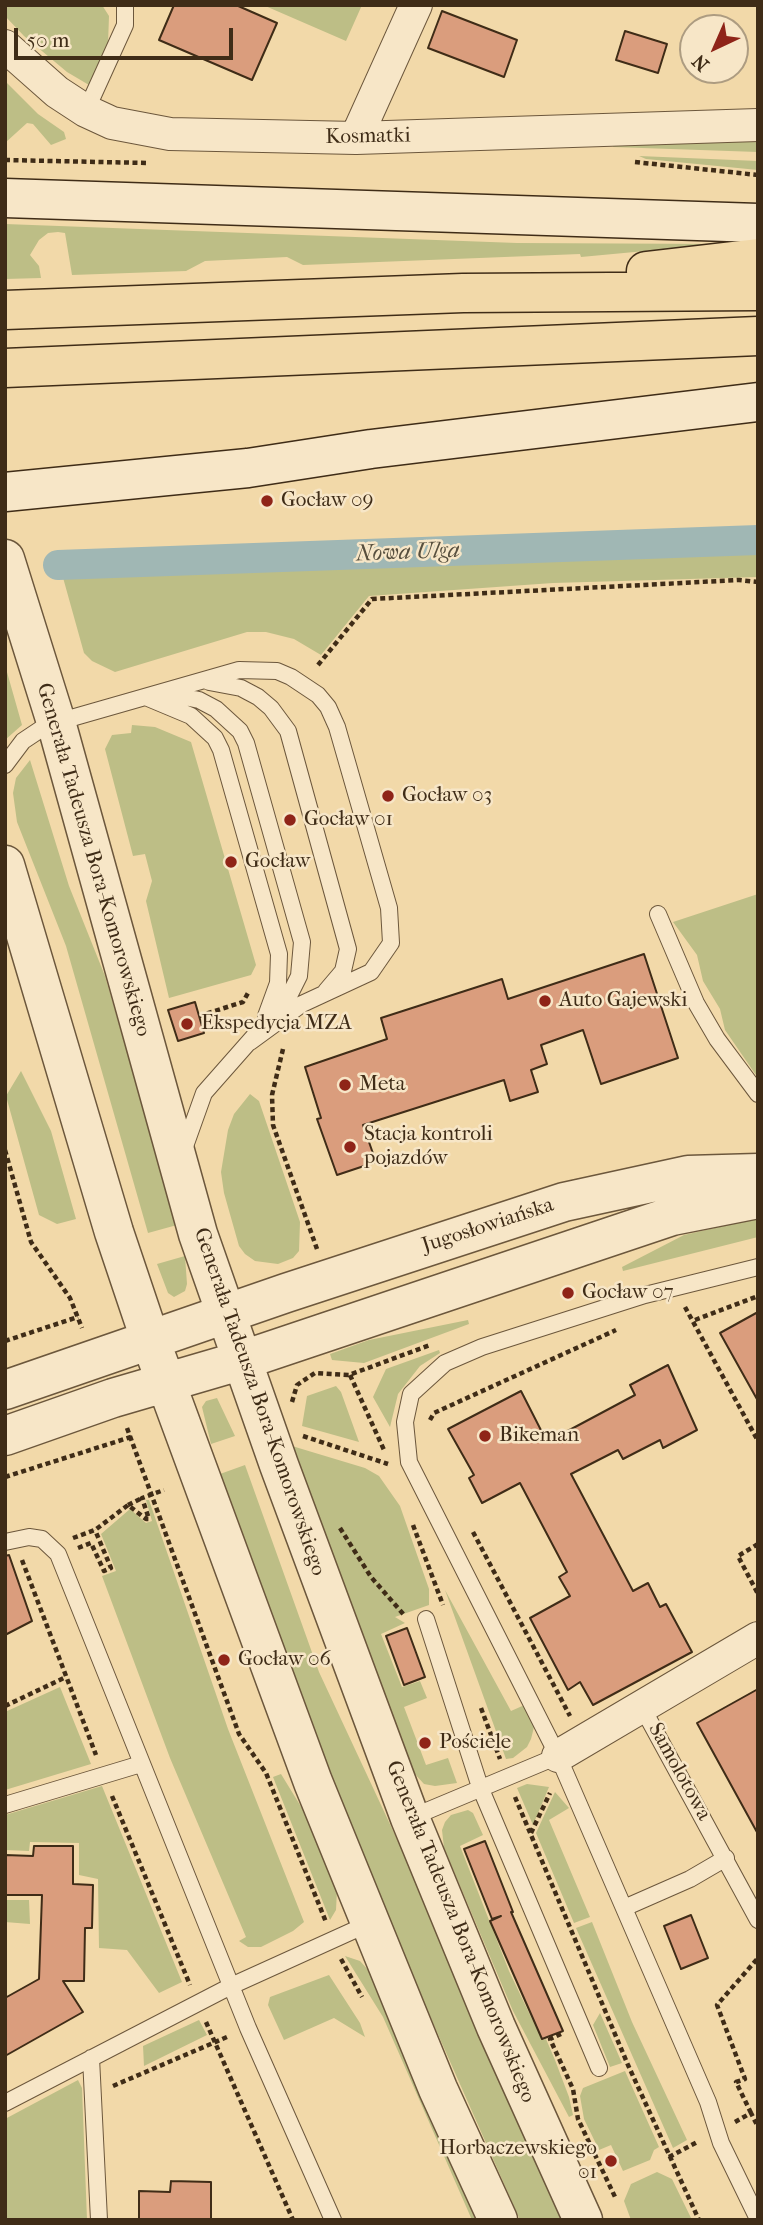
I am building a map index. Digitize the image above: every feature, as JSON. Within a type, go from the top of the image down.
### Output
[{"type":"main road","points":[[463,293],[758,258]]},
{"type":"main road","points":[[5,310],[463,293],[758,291]]},
{"type":"main road","points":[[5,368],[758,336]]},
{"type":"main road","points":[[606,343],[758,356]]},
{"type":"street","points":[[356,138],[416,5]]},
{"type":"street","name":"Kosmatki","points":[[5,46],[57,92],[86,111],[131,128],[170,134],[356,138],[758,125]]},
{"type":"street","points":[[5,198],[758,223]]},
{"type":"street","points":[[5,492],[248,468],[371,449],[758,402]]},
{"type":"street","name":"Generała Tadeusza Bora-Komorowskiego","points":[[5,559],[56,722],[198,1234],[410,1818],[496,2027],[583,2220]]},
{"type":"street","points":[[5,865],[114,1232],[151,1342],[313,1782],[438,2088],[498,2220]]},
{"type":"street","name":"Jugosłowiańska","points":[[5,1390],[151,1342],[226,1313],[564,1202],[688,1175],[758,1173]]},
{"type":"street","points":[[5,1436],[113,1398],[243,1360],[672,1216],[758,1199]]},
{"type":"street","name":"Samolotowa","points":[[642,1707],[758,1637]]},
{"type":"street","points":[[568,1755],[642,1707]]},
{"type":"lane","points":[[86,111],[125,25],[125,5]]},
{"type":"lane","points":[[5,765],[23,741],[56,722],[239,670],[277,671],[292,677],[318,695],[334,718],[393,929],[386,955],[371,972],[322,994],[281,1017],[250,1042]]},
{"type":"lane","points":[[194,682],[224,683],[241,688],[271,708],[288,731],[348,949],[344,971],[322,994]]},
{"type":"lane","points":[[149,696],[182,695],[199,700],[216,709],[240,732],[246,743],[301,933],[302,966],[295,986],[204,1093],[187,1137],[180,1169]]},
{"type":"lane","points":[[149,696],[191,716],[215,738],[225,759],[279,954],[275,995],[250,1042]]},
{"type":"lane","points":[[658,914],[696,1003],[717,1039],[758,1094]]},
{"type":"lane","points":[[758,1267],[645,1295],[482,1347],[446,1363],[411,1394],[405,1422],[409,1462],[568,1755],[624,1908],[708,2102],[721,2144],[758,2219]]},
{"type":"lane","points":[[9,1540],[42,1539],[58,1554],[248,2028],[333,2220]]},
{"type":"lane","points":[[426,1619],[480,1787],[599,2068]]},
{"type":"lane","name":"Samolotowa","points":[[642,1707],[758,1920]]},
{"type":"lane","points":[[410,1818],[480,1787],[568,1755]]},
{"type":"lane","points":[[5,1805],[141,1764]]},
{"type":"lane","points":[[624,1908],[690,1879],[726,1858]]},
{"type":"lane","points":[[5,2103],[198,2002],[370,1923]]},
{"type":"lane","points":[[91,2058],[99,2220]]},
{"type":"path","points":[[318,665],[372,599],[739,580],[758,582]]},
{"type":"path","points":[[199,1016],[243,1002],[253,983]]},
{"type":"path","points":[[283,1049],[272,1095],[273,1125],[318,1252]]},
{"type":"path","points":[[5,1150],[31,1242],[59,1279],[96,1360]]},
{"type":"path","points":[[695,1320],[758,1296]]},
{"type":"path","points":[[681,1301],[695,1320],[758,1441]]},
{"type":"path","points":[[5,1341],[78,1317]]},
{"type":"path","points":[[428,1423],[435,1413],[619,1329]]},
{"type":"path","points":[[290,1411],[297,1385],[315,1373],[349,1375],[438,1342]]},
{"type":"path","points":[[300,1447],[295,1434],[391,1465],[349,1375]]},
{"type":"path","points":[[113,1398],[153,1495],[239,1734],[266,1773],[348,1974],[366,2004]]},
{"type":"path","points":[[5,1478],[131,1437]]},
{"type":"path","points":[[81,1534],[95,1530],[128,1505],[164,1490]]},
{"type":"path","points":[[128,1505],[146,1520],[149,1519],[142,1498]]},
{"type":"path","points":[[410,1516],[448,1617]]},
{"type":"path","points":[[466,1519],[568,1755],[531,1833]]},
{"type":"path","points":[[338,1525],[371,1577],[409,1620]]},
{"type":"path","points":[[76,1546],[77,1549],[91,1543],[104,1571],[111,1568],[95,1530]]},
{"type":"path","points":[[9,1540],[25,1567],[104,1775],[198,2002],[293,2220]]},
{"type":"path","points":[[758,1544],[738,1556],[758,1594]]},
{"type":"path","points":[[5,1706],[66,1677]]},
{"type":"path","points":[[479,1703],[506,1777],[628,2065],[699,2220]]},
{"type":"path","points":[[751,2112],[736,2082],[745,2079],[717,2005],[758,1958]]},
{"type":"path","points":[[93,2094],[248,2028]]},
{"type":"green space","points":[[5,5],[102,5],[109,16],[108,44],[89,85],[67,72],[24,36],[5,16]]},
{"type":"green space","points":[[263,5],[362,5],[346,41]]},
{"type":"green space","points":[[5,81],[38,114],[64,132],[66,139],[51,145],[33,124],[27,123],[5,143]]},
{"type":"green space","points":[[758,140],[758,152],[613,147],[614,144]]},
{"type":"green space","points":[[639,156],[758,161],[758,170],[646,159]]},
{"type":"green space","points":[[5,224],[517,243],[720,244],[581,257],[580,254],[303,265],[287,257],[205,261],[186,271],[72,275],[65,233],[58,232],[48,233],[39,240],[30,255],[39,266],[41,278],[5,279]]},
{"type":"green space","points":[[758,548],[758,577],[553,583],[369,596],[321,655],[294,639],[266,632],[247,632],[115,672],[92,661],[84,653],[62,574]]},
{"type":"green space","points":[[5,665],[22,725],[5,740]]},
{"type":"green space","points":[[132,725],[155,727],[191,742],[256,965],[251,975],[169,998],[146,901],[152,881],[145,854],[133,856],[105,749],[112,735],[131,733]]},
{"type":"green space","points":[[30,760],[69,886],[105,976],[177,1225],[148,1233],[66,946],[17,822],[13,793],[16,778]]},
{"type":"green space","points":[[758,894],[758,1078],[725,1030],[720,1009],[703,981],[697,955],[673,922]]},
{"type":"green space","points":[[21,1071],[51,1131],[76,1219],[57,1224],[39,1215],[6,1096]]},
{"type":"green space","points":[[250,1094],[259,1101],[300,1222],[299,1251],[293,1258],[278,1264],[255,1261],[245,1254],[239,1246],[224,1193],[221,1172],[228,1130],[234,1114]]},
{"type":"green space","points":[[758,1218],[758,1237],[623,1271],[622,1267],[684,1235]]},
{"type":"green space","points":[[185,1256],[187,1284],[185,1291],[174,1297],[168,1293],[157,1264]]},
{"type":"green space","points":[[468,1320],[469,1324],[364,1363],[332,1360],[330,1354],[369,1340]]},
{"type":"green space","points":[[439,1350],[440,1353],[420,1366],[398,1394],[390,1427],[373,1397],[386,1369]]},
{"type":"green space","points":[[336,1386],[341,1392],[359,1442],[302,1426],[307,1396]]},
{"type":"green space","points":[[217,1398],[235,1436],[211,1444],[202,1407],[206,1401]]},
{"type":"green space","points":[[292,1446],[365,1468],[379,1476],[400,1506],[429,1589],[429,1605],[395,1617],[405,1623],[381,1634],[402,1687],[420,1681],[427,1698],[404,1707],[426,1765],[448,1758],[457,1783],[435,1786],[424,1784],[414,1773]]},
{"type":"green space","points":[[245,1465],[319,1672],[423,1895],[563,2220],[520,2220],[429,2014],[338,1793],[220,1474]]},
{"type":"green space","points":[[146,1500],[149,1500],[228,1729],[304,1922],[293,1931],[261,1947],[248,1947],[239,1941],[246,1937],[170,1758],[102,1576],[116,1571],[101,1534],[130,1509],[146,1523],[152,1521]]},
{"type":"green space","points":[[445,1590],[511,1711],[529,1703],[534,1727],[531,1739],[527,1747],[513,1758],[506,1759]]},
{"type":"green space","points":[[60,1687],[91,1764],[5,1790],[5,1712]]},
{"type":"green space","points":[[281,1774],[308,1818],[337,1890],[336,1910],[330,1920],[273,1777]]},
{"type":"green space","points":[[527,1784],[549,1787],[533,1825],[517,1788]]},
{"type":"green space","points":[[102,1786],[182,1982],[159,1993],[127,1950],[99,1948],[98,1879],[79,1875],[79,1843],[30,1842],[29,1851],[5,1850],[5,1815]]},
{"type":"green space","points":[[555,1792],[569,1808],[549,1820],[590,1917],[574,1923],[536,1833]]},
{"type":"green space","points":[[468,1810],[473,1813],[483,1835],[460,1846],[509,1971],[542,2040],[546,2039],[555,2060],[569,2097],[573,2115],[569,2117],[513,2011],[444,1848],[442,1830],[445,1822],[451,1815]]},
{"type":"green space","points":[[5,1900],[29,1900],[30,1924],[5,1922]]},
{"type":"green space","points":[[592,1922],[632,2022],[687,2140],[673,2148],[576,1928]]},
{"type":"green space","points":[[345,1956],[360,1961],[370,1972],[478,2220],[472,2220],[383,2017]]},
{"type":"green space","points":[[329,1975],[360,2023],[365,2037],[334,2018],[284,2040],[268,2005],[270,1997]]},
{"type":"green space","points":[[600,2013],[622,2063],[610,2067],[593,2025]]},
{"type":"green space","points":[[199,2020],[207,2035],[144,2066],[143,2046]]},
{"type":"green space","points":[[625,2071],[659,2147],[654,2150],[650,2160],[623,2171],[611,2145],[599,2150],[584,2119],[580,2096],[583,2088]]},
{"type":"green space","points":[[78,2080],[82,2088],[87,2220],[5,2220],[5,2119]]},
{"type":"green space","points":[[657,2172],[672,2179],[692,2220],[631,2220],[624,2201],[631,2184]]},
{"type":"building","points":[[174,5],[236,5],[277,23],[252,80],[159,40]]},
{"type":"building","points":[[442,11],[517,40],[504,77],[428,48]]},
{"type":"building","points":[[625,31],[667,44],[658,73],[616,60]]},
{"type":"building","points":[[644,954],[678,1058],[601,1084],[583,1030],[541,1045],[547,1064],[531,1070],[538,1092],[510,1101],[504,1080],[363,1125],[376,1162],[337,1175],[317,1119],[321,1118],[305,1067],[387,1039],[381,1018],[502,979],[508,999]]},
{"type":"building","name":"Ekspedycja MZA","points":[[195,1002],[204,1033],[178,1041],[168,1010]]},
{"type":"building","points":[[758,1312],[758,1401],[720,1333]]},
{"type":"building","points":[[668,1365],[697,1430],[663,1448],[660,1440],[623,1459],[618,1450],[571,1474],[633,1591],[648,1583],[660,1607],[666,1604],[692,1652],[593,1705],[580,1682],[568,1690],[530,1618],[570,1596],[559,1577],[567,1572],[520,1483],[482,1503],[469,1478],[474,1475],[448,1429],[521,1391],[547,1442],[635,1395],[630,1385]]},
{"type":"building","points":[[9,1555],[32,1621],[5,1635],[5,1556]]},
{"type":"building","points":[[407,1628],[425,1677],[404,1685],[386,1636]]},
{"type":"building","points":[[758,1689],[758,1834],[697,1723]]},
{"type":"building","points":[[485,1841],[511,1912],[563,2031],[542,2039],[490,1921],[501,1916],[492,1919],[464,1849]]},
{"type":"building","points":[[34,1846],[73,1846],[73,1884],[93,1885],[92,1928],[85,1928],[84,1981],[63,1981],[83,2012],[5,2056],[5,1998],[39,1979],[42,1895],[5,1895],[5,1855],[33,1856]]},
{"type":"building","points":[[691,1915],[708,1958],[681,1969],[664,1926]]},
{"type":"building","points":[[171,2181],[211,2182],[211,2220],[139,2220],[139,2191],[170,2192]]},
{"type":"waterway","name":"Nowa Ulga","points":[[58,565],[758,540]]},
{"type":"place","name":"Gocław 09","points":[[267,501]]},
{"type":"place","name":"Gocław 03","points":[[388,796]]},
{"type":"place","name":"Gocław 01","points":[[290,820]]},
{"type":"place","name":"Gocław","points":[[231,862]]},
{"type":"place","name":"Auto Gajewski","points":[[545,1001]]},
{"type":"place","name":"Ekspedycja MZA","points":[[187,1024]]},
{"type":"place","name":"Meta","points":[[345,1085]]},
{"type":"place","name":"Stacja kontroli pojazdów","points":[[350,1147]]},
{"type":"place","name":"Gocław 07","points":[[568,1293]]},
{"type":"place","name":"Bikeman","points":[[485,1436]]},
{"type":"place","name":"Gocław 06","points":[[224,1660]]},
{"type":"place","name":"Pościele","points":[[425,1743]]},
{"type":"place","name":"Horbaczewskiego 01","points":[[611,2161]]}]
